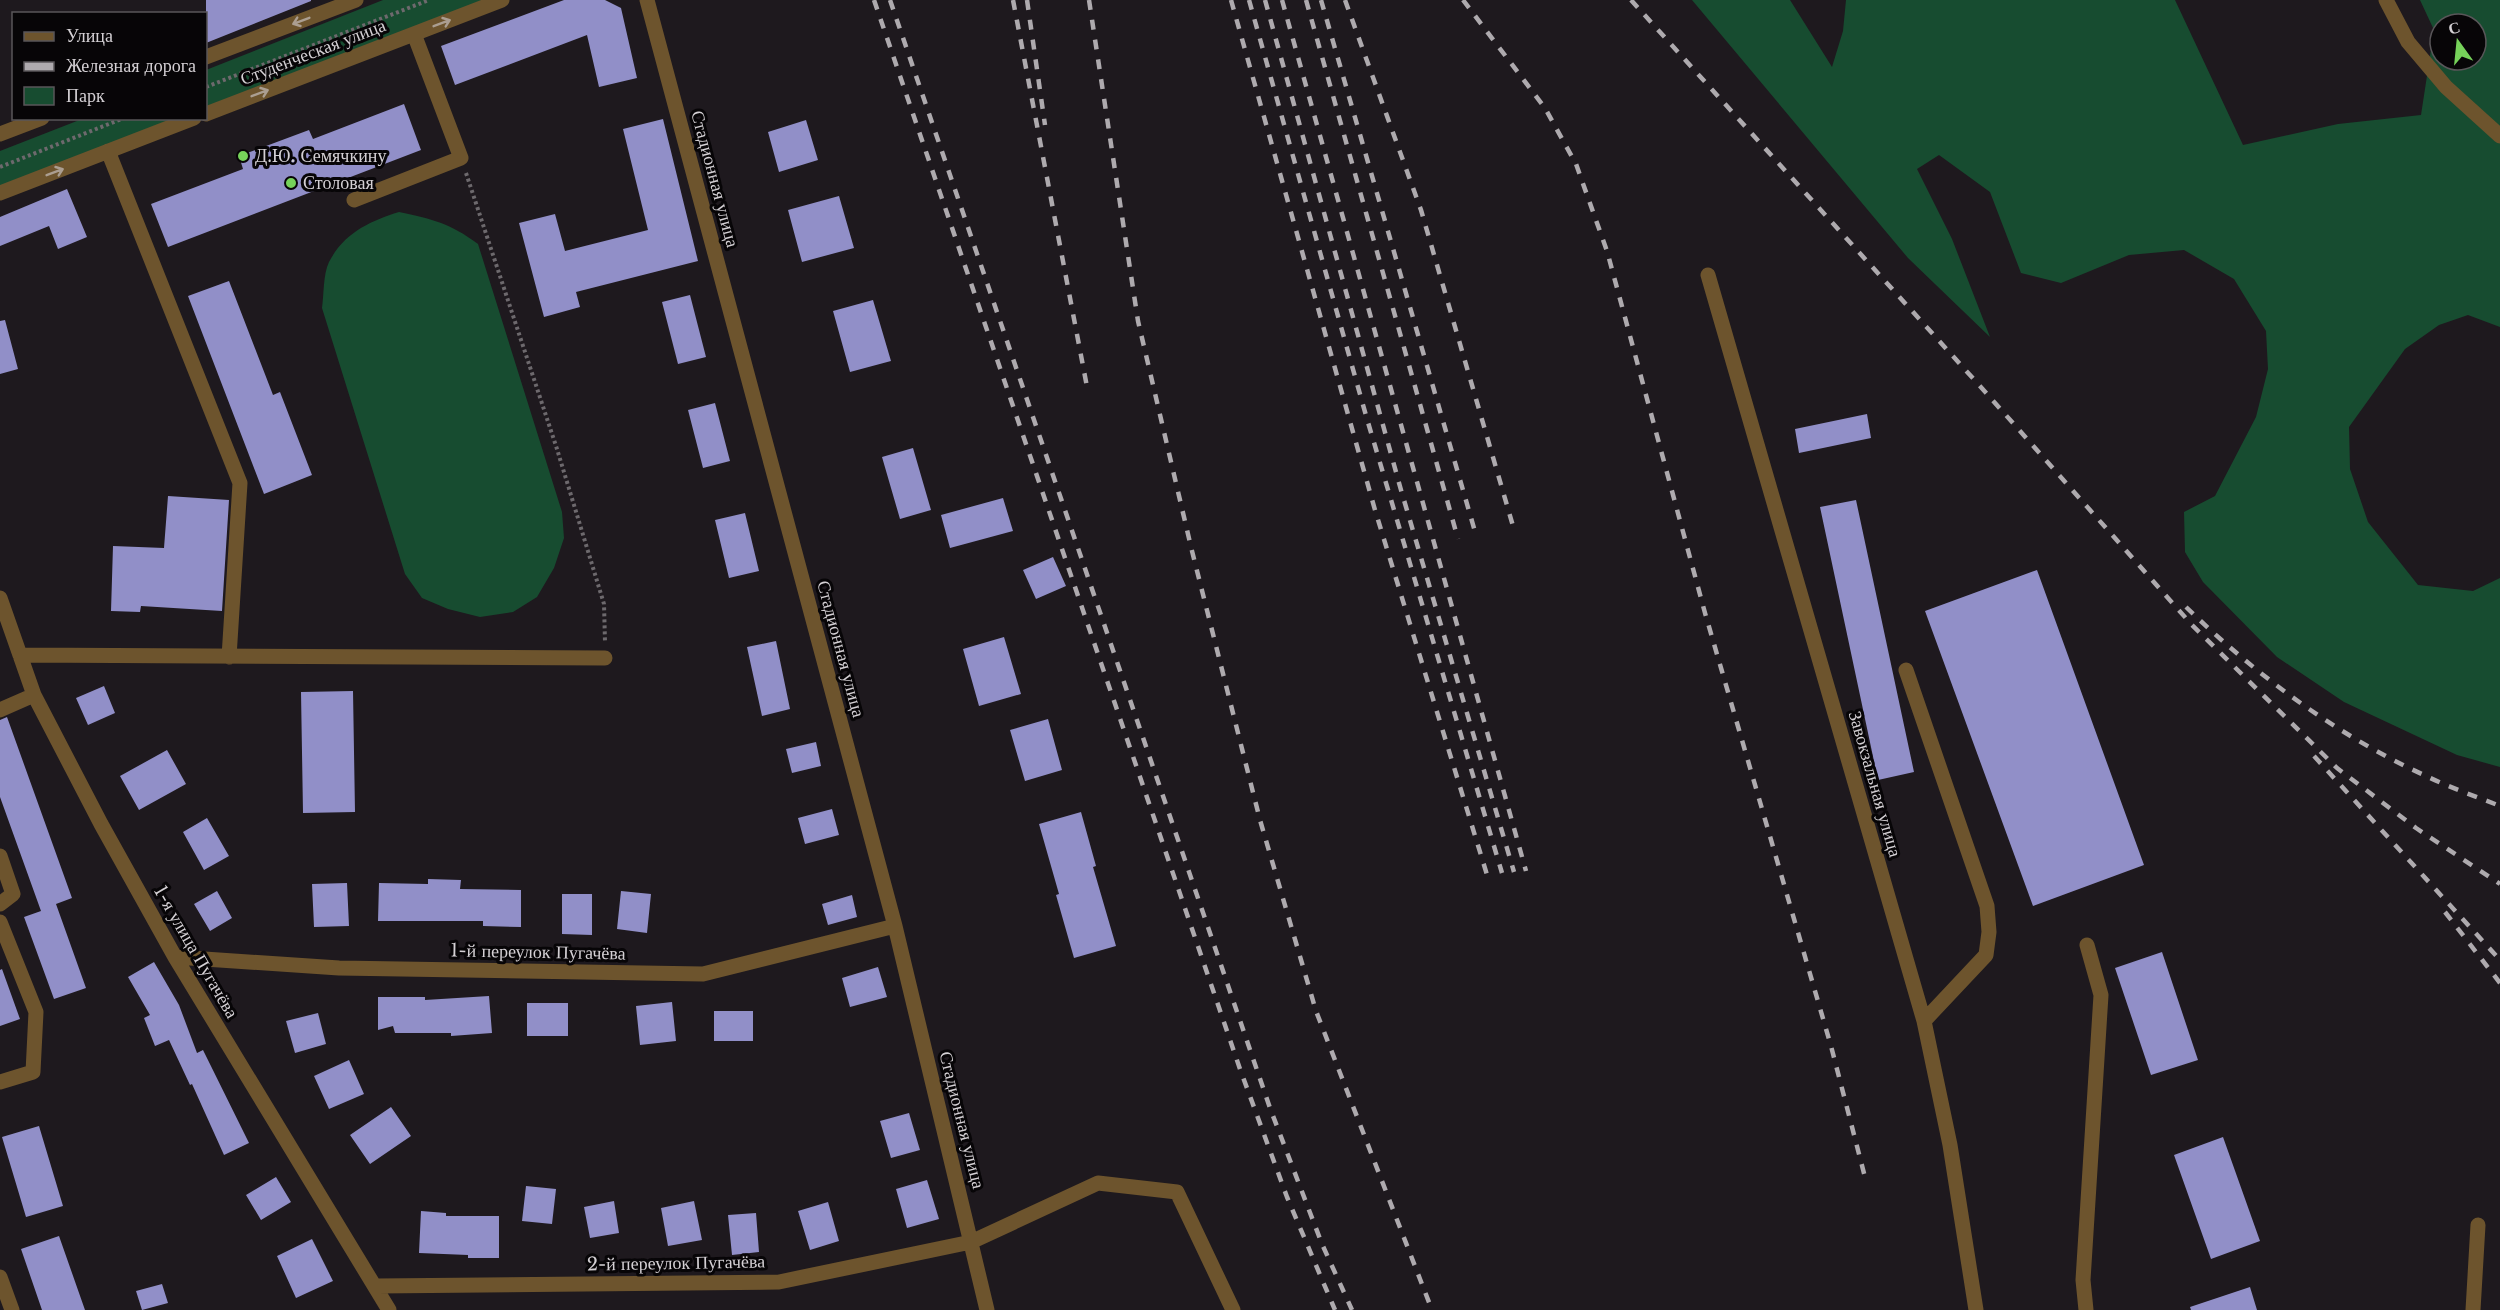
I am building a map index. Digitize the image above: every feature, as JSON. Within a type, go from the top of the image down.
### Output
[{"type":"street","name":"Студенческая улица","points":[[207,57],[356,0]]},
{"type":"street","name":"Студенческая улица","points":[[207,114],[502,0]]},
{"type":"street","name":"Стадионная улица","points":[[647,0],[895,926],[987,1310]]},
{"type":"street","points":[[2386,0],[2409,42],[2446,87],[2500,136]]},
{"type":"street","points":[[354,200],[461,158],[414,34]]},
{"type":"street","points":[[0,134],[37,120]]},
{"type":"street","points":[[0,193],[189,120]]},
{"type":"street","points":[[108,152],[240,483],[229,657]]},
{"type":"street","name":"Завокзальная улица","points":[[1708,275],[1924,1021],[1950,1145],[1976,1310]]},
{"type":"street","name":"1-я улица Пугачёва","points":[[0,598],[34,695],[101,824],[175,957],[389,1310]]},
{"type":"street","points":[[20,655],[605,658]]},
{"type":"street","points":[[1906,670],[1988,906],[1989,932],[1986,954],[1924,1021]]},
{"type":"street","points":[[0,710],[34,695]]},
{"type":"street","points":[[0,856],[13,894],[0,904]]},
{"type":"street","points":[[0,922],[5,947],[36,1012],[33,1072],[0,1082]]},
{"type":"street","name":"1-й переулок Пугачёва","points":[[175,957],[339,968],[703,974],[895,926]]},
{"type":"street","points":[[2086,945],[2101,994],[2083,1280],[2086,1310]]},
{"type":"street","name":"2-й переулок Пугачёва","points":[[377,1287],[779,1282],[971,1242],[1098,1183],[1176,1192],[1233,1310]]},
{"type":"street","points":[[2473,1310],[2478,1225]]},
{"type":"street","points":[[0,1277],[12,1310]]},
{"type":"path","points":[[207,87],[429,0]]},
{"type":"path","points":[[0,167],[119,120]]},
{"type":"path","points":[[461,158],[557,448],[604,603],[605,658]]},
{"type":"green space","points":[[383,0],[486,0],[207,108],[207,70]]},
{"type":"green space","points":[[1692,0],[1790,0],[1832,67],[1843,31],[1846,0],[2175,0],[2243,145],[2338,124],[2421,115],[2428,69],[2428,72],[2488,72],[2488,12],[2428,12],[2428,17],[2420,0],[2500,0],[2500,327],[2468,315],[2439,325],[2405,349],[2349,427],[2350,469],[2368,522],[2418,585],[2473,591],[2500,578],[2500,767],[2457,755],[2344,702],[2277,657],[2203,582],[2185,552],[2184,512],[2215,496],[2256,417],[2268,369],[2266,331],[2234,279],[2184,250],[2129,255],[2061,283],[2021,273],[1990,192],[1939,155],[1917,169],[1952,239],[1990,337],[1908,258]]},
{"type":"green space","points":[[79,120],[176,120],[0,188],[0,151]]},
{"type":"green space","points":[[399,212],[440,223],[478,244],[562,512],[564,538],[554,568],[537,597],[513,612],[480,617],[448,609],[422,598],[405,574],[322,308],[329,262],[342,243],[368,224]]},
{"type":"building","points":[[206,0],[311,0],[207,43]]},
{"type":"building","points":[[564,0],[605,0],[621,8],[637,78],[599,87],[587,35],[455,85],[441,46]]},
{"type":"building","points":[[404,104],[421,150],[168,247],[151,204],[243,169],[239,156],[309,130],[313,139]]},
{"type":"building","points":[[663,119],[698,261],[576,292],[580,307],[544,317],[519,223],[555,214],[565,251],[648,230],[623,129]]},
{"type":"building","points":[[806,120],[818,160],[779,172],[768,132]]},
{"type":"building","points":[[67,189],[87,237],[58,249],[49,226],[0,246],[0,217]]},
{"type":"building","points":[[839,196],[854,248],[802,262],[788,210]]},
{"type":"building","points":[[229,281],[273,395],[280,392],[312,475],[264,494],[188,296]]},
{"type":"building","points":[[690,295],[706,357],[678,364],[662,302]]},
{"type":"building","points":[[873,300],[891,361],[850,372],[833,311]]},
{"type":"building","points":[[5,320],[18,369],[0,374],[0,321]]},
{"type":"building","points":[[715,403],[730,461],[703,468],[688,410]]},
{"type":"building","points":[[1867,414],[1871,438],[1799,453],[1795,429]]},
{"type":"building","points":[[913,448],[931,510],[900,519],[882,457]]},
{"type":"building","points":[[168,496],[229,500],[222,611],[141,606],[140,612],[111,611],[113,546],[164,548]]},
{"type":"building","points":[[1003,498],[1013,531],[950,548],[941,515]]},
{"type":"building","points":[[1856,500],[1914,772],[1878,780],[1820,507]]},
{"type":"building","points":[[745,513],[759,571],[729,578],[715,520]]},
{"type":"building","points":[[1053,557],[1066,586],[1036,599],[1023,570]]},
{"type":"building","points":[[2037,570],[2144,865],[2033,906],[1925,611]]},
{"type":"building","points":[[1004,637],[1021,694],[979,706],[963,649]]},
{"type":"building","points":[[776,641],[790,709],[762,716],[747,647]]},
{"type":"building","points":[[104,686],[115,713],[88,725],[76,698]]},
{"type":"building","points":[[353,691],[355,812],[303,813],[301,692]]},
{"type":"building","points":[[7,717],[72,898],[56,904],[86,988],[54,999],[24,917],[41,911],[0,797],[0,720]]},
{"type":"building","points":[[1048,719],[1062,770],[1025,781],[1010,730]]},
{"type":"building","points":[[816,742],[821,766],[792,773],[786,749]]},
{"type":"building","points":[[167,750],[186,784],[139,810],[120,776]]},
{"type":"building","points":[[832,809],[839,835],[805,844],[798,818]]},
{"type":"building","points":[[1081,812],[1096,866],[1093,867],[1116,946],[1074,958],[1039,824]]},
{"type":"building","points":[[207,818],[229,856],[204,870],[183,832]]},
{"type":"building","points":[[428,879],[461,880],[460,889],[521,890],[521,927],[483,926],[483,921],[378,921],[379,883],[428,884]]},
{"type":"building","points":[[347,883],[349,926],[314,927],[312,884]]},
{"type":"building","points":[[217,891],[232,918],[210,931],[194,904]]},
{"type":"building","points":[[621,891],[651,894],[647,933],[617,929]]},
{"type":"building","points":[[562,894],[592,894],[592,935],[562,934]]},
{"type":"building","points":[[852,895],[857,917],[828,925],[822,904]]},
{"type":"building","points":[[2162,952],[2198,1060],[2151,1075],[2115,968]]},
{"type":"building","points":[[154,962],[179,1005],[197,1053],[203,1050],[249,1143],[224,1155],[169,1040],[155,1046],[144,1018],[150,1015],[128,977]]},
{"type":"building","points":[[878,967],[887,997],[850,1007],[842,978]]},
{"type":"building","points":[[2,969],[20,1019],[0,1026],[0,970]]},
{"type":"building","points":[[489,996],[492,1033],[451,1036],[451,1033],[395,1033],[393,1026],[378,1030],[378,997],[425,997],[425,1000]]},
{"type":"building","points":[[672,1002],[676,1041],[640,1045],[636,1006]]},
{"type":"building","points":[[527,1003],[568,1003],[568,1036],[527,1036]]},
{"type":"building","points":[[714,1011],[753,1011],[753,1041],[714,1041]]},
{"type":"building","points":[[318,1013],[326,1044],[295,1053],[286,1021]]},
{"type":"building","points":[[349,1060],[364,1094],[329,1109],[314,1076]]},
{"type":"building","points":[[391,1107],[411,1136],[370,1164],[350,1135]]},
{"type":"building","points":[[909,1113],[920,1150],[891,1158],[880,1121]]},
{"type":"building","points":[[39,1126],[63,1206],[26,1217],[2,1137]]},
{"type":"building","points":[[2223,1137],[2260,1241],[2211,1259],[2174,1155]]},
{"type":"building","points":[[276,1177],[291,1202],[261,1220],[246,1195]]},
{"type":"building","points":[[927,1180],[939,1219],[907,1228],[896,1189]]},
{"type":"building","points":[[526,1186],[556,1189],[552,1224],[522,1221]]},
{"type":"building","points":[[614,1201],[619,1233],[590,1238],[584,1207]]},
{"type":"building","points":[[694,1201],[702,1240],[668,1246],[661,1208]]},
{"type":"building","points":[[828,1202],[839,1241],[810,1250],[798,1211]]},
{"type":"building","points":[[421,1211],[446,1213],[446,1216],[499,1216],[499,1258],[468,1258],[468,1255],[419,1253]]},
{"type":"building","points":[[756,1213],[759,1252],[732,1255],[728,1215]]},
{"type":"building","points":[[59,1236],[85,1310],[42,1310],[21,1249]]},
{"type":"building","points":[[312,1239],[333,1281],[296,1298],[277,1256]]},
{"type":"building","points":[[162,1284],[168,1303],[142,1310],[136,1291]]},
{"type":"building","points":[[2250,1287],[2257,1310],[2191,1310],[2190,1307]]},
{"type":"railway","points":[[874,0],[1240,1069],[1287,1197],[1335,1310]]},
{"type":"railway","points":[[890,0],[1270,1108],[1322,1244],[1352,1310]]},
{"type":"railway","points":[[1013,0],[1088,392]]},
{"type":"railway","points":[[1027,0],[1045,125]]},
{"type":"railway","points":[[1089,0],[1138,321],[1191,547],[1260,820],[1316,1011],[1432,1310]]},
{"type":"railway","points":[[1231,0],[1375,510],[1488,878]]},
{"type":"railway","points":[[1249,0],[1367,419],[1502,873]]},
{"type":"railway","points":[[1265,0],[1401,490],[1514,872]]},
{"type":"railway","points":[[1282,0],[1526,871]]},
{"type":"railway","points":[[1306,0],[1458,539]]},
{"type":"railway","points":[[1321,0],[1476,535]]},
{"type":"railway","points":[[1345,0],[1421,210],[1513,526]]},
{"type":"railway","points":[[1463,0],[1545,108],[1576,164],[1607,251],[1705,613],[1831,1046],[1866,1181]]},
{"type":"railway","points":[[1631,0],[1988,395],[2192,625],[2337,768],[2416,828],[2500,884]]},
{"type":"railway","points":[[2186,607],[2268,679],[2328,722],[2391,759],[2442,784],[2500,806]]},
{"type":"railway","points":[[2314,756],[2500,960]]},
{"type":"railway","points":[[2445,912],[2500,983]]},
{"type":"place","name":"Д.Ю. Семячкину","points":[[243,156]]},
{"type":"place","name":"Столовая","points":[[291,183]]}]
